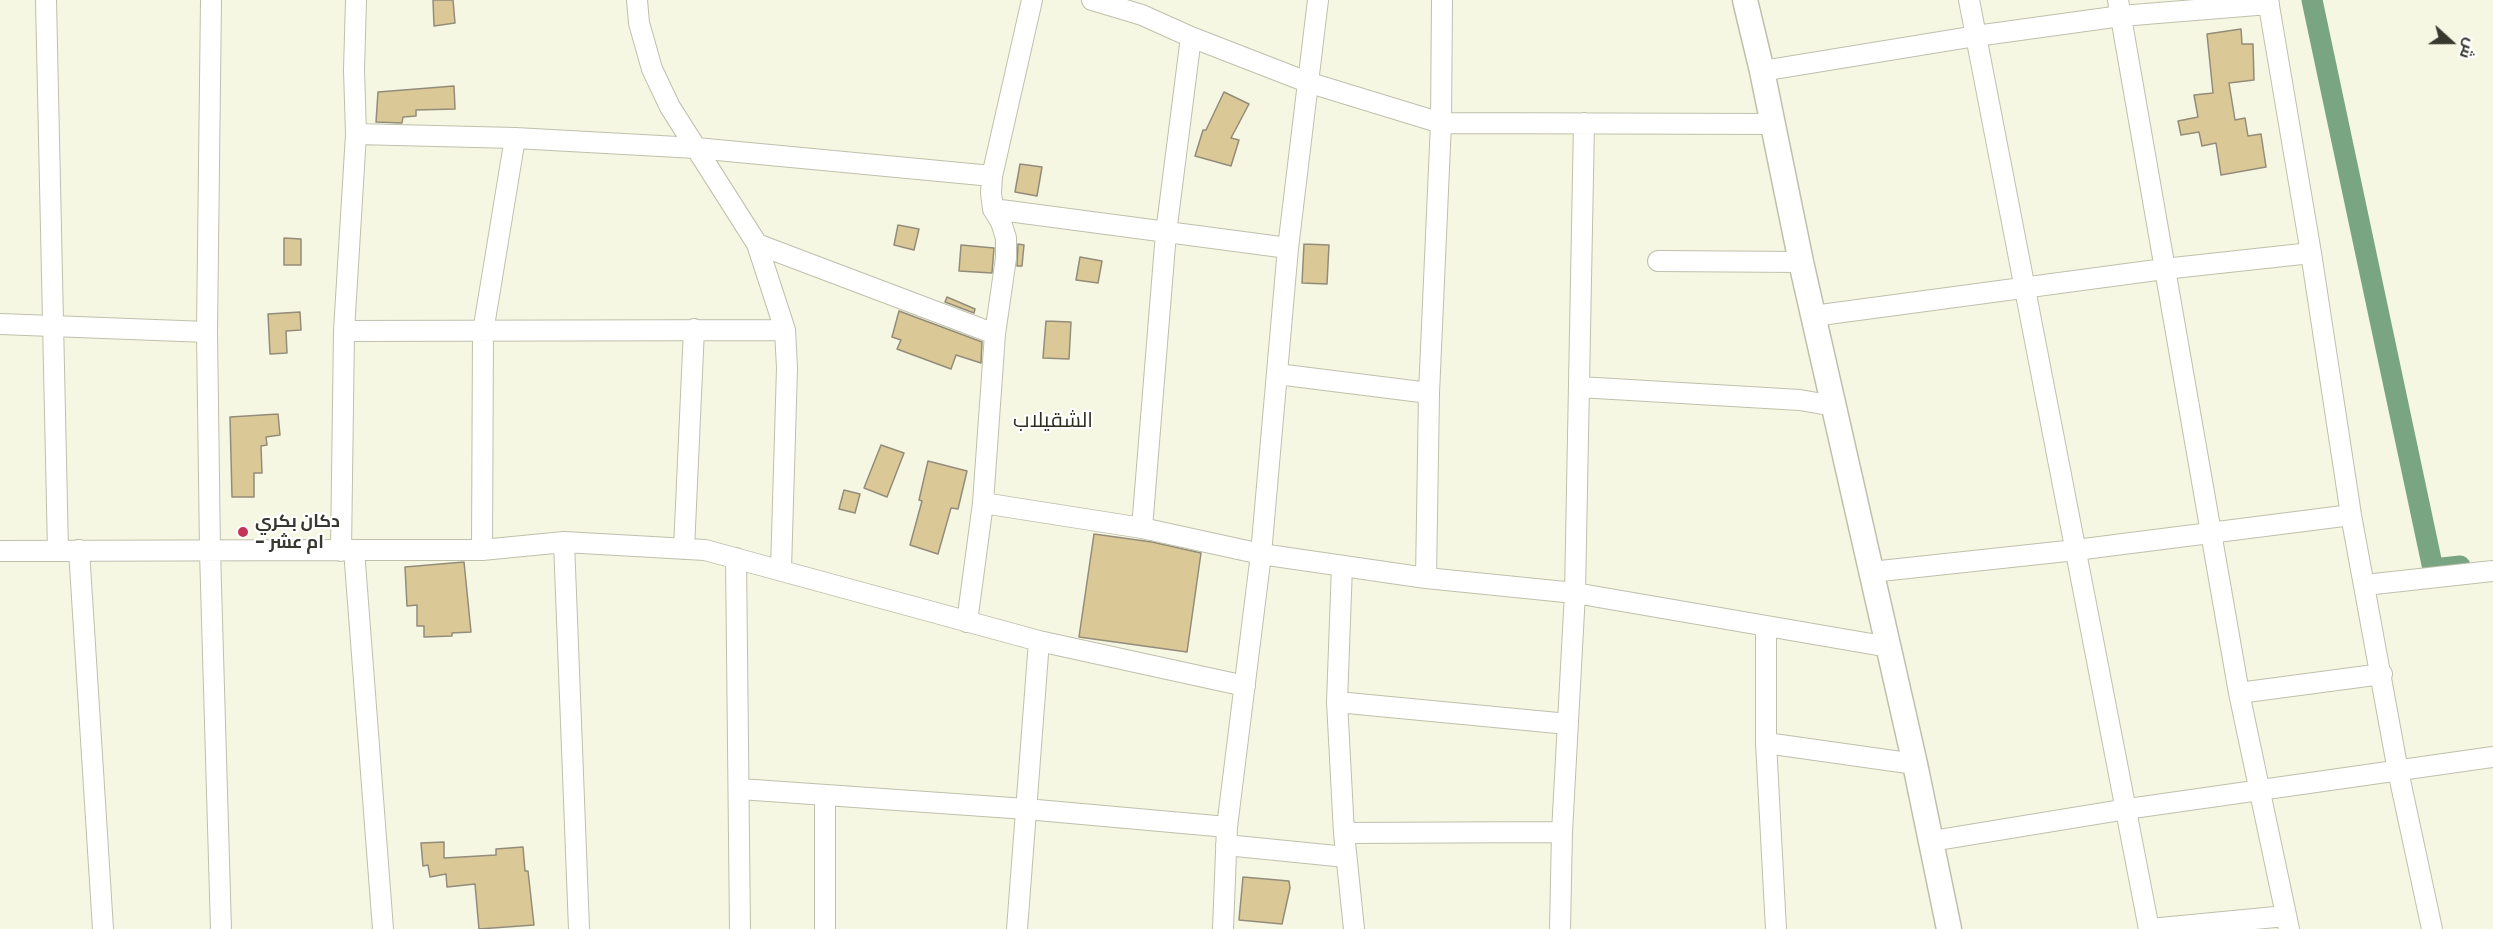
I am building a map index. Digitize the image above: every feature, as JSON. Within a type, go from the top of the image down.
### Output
[{"type":"street","points":[[46,0],[58,551]]},
{"type":"street","points":[[211,0],[207,332],[210,551],[221,929]]},
{"type":"street","points":[[356,0],[354,70],[356,134],[345,331],[348,550],[383,929]]},
{"type":"street","points":[[637,0],[639,23],[652,69],[670,107],[757,244],[785,330],[787,368],[781,569]]},
{"type":"street","points":[[967,622],[983,503],[995,334],[1006,258],[1006,238],[993,208],[992,176],[1032,0]]},
{"type":"street","points":[[1092,0],[1142,8],[1191,37],[1307,82],[1441,123],[1772,124]]},
{"type":"street","points":[[1223,929],[1227,836],[1261,554],[1288,248],[1318,0]]},
{"type":"street","points":[[1426,578],[1430,393],[1441,123],[1442,0]]},
{"type":"street","points":[[1745,0],[1813,316],[1932,841],[1949,929]]},
{"type":"street","points":[[1969,0],[2149,929],[2287,922],[2239,693],[2120,8]]},
{"type":"street","points":[[1762,71],[1976,36],[2120,8],[2269,2],[2352,515],[2398,771],[2432,929]]},
{"type":"street","points":[[1142,528],[1166,233],[1191,37]]},
{"type":"street","points":[[1560,929],[1562,832],[1575,593],[1584,123]]},
{"type":"street","points":[[356,134],[515,138],[696,148],[992,176]]},
{"type":"street","points":[[482,550],[483,332],[515,138]]},
{"type":"street","points":[[993,208],[1288,248]]},
{"type":"street","points":[[757,244],[995,334]]},
{"type":"street","points":[[1813,316],[2164,269],[2311,253]]},
{"type":"street","points":[[1658,261],[1801,262]]},
{"type":"street","points":[[0,324],[207,332]]},
{"type":"street","points":[[684,549],[694,329]]},
{"type":"street","points":[[345,331],[785,330]]},
{"type":"street","points":[[1277,374],[1430,393]]},
{"type":"street","points":[[1578,387],[1800,400],[1834,406]]},
{"type":"street","points":[[983,503],[1142,528],[1261,554],[1426,578],[1575,593],[1889,647]]},
{"type":"street","points":[[1871,572],[2076,550],[2210,531],[2352,515]]},
{"type":"street","points":[[0,551],[482,550],[564,542],[705,550],[1039,641],[1245,686]]},
{"type":"street","points":[[564,542],[579,929]]},
{"type":"street","points":[[79,550],[103,929]]},
{"type":"street","points":[[736,558],[740,929]]},
{"type":"street","points":[[1342,566],[1336,702],[1344,833],[1354,929]]},
{"type":"street","points":[[2366,585],[2493,571]]},
{"type":"street","points":[[1766,627],[1766,743],[1776,929]]},
{"type":"street","points":[[1017,929],[1039,641]]},
{"type":"street","points":[[2239,693],[2382,674]]},
{"type":"street","points":[[1336,702],[1568,724]]},
{"type":"street","points":[[1766,743],[1915,764]]},
{"type":"street","points":[[1932,841],[2127,809],[2493,757]]},
{"type":"street","points":[[740,789],[1026,809],[1227,836],[1346,857]]},
{"type":"street","points":[[825,796],[825,929]]},
{"type":"street","points":[[1344,833],[1562,832]]},
{"type":"building","points":[[433,0],[453,0],[455,23],[434,26]]},
{"type":"building","points":[[2241,29],[2242,44],[2253,44],[2254,80],[2229,83],[2235,120],[2245,118],[2248,136],[2261,134],[2266,167],[2221,175],[2216,143],[2202,146],[2199,132],[2181,135],[2178,121],[2198,117],[2194,95],[2213,93],[2207,34]]},
{"type":"building","points":[[454,86],[455,109],[416,110],[416,116],[403,117],[402,123],[376,122],[378,92]]},
{"type":"building","points":[[1224,92],[1249,104],[1231,138],[1239,140],[1231,166],[1195,156],[1203,130],[1206,130]]},
{"type":"building","points":[[1020,164],[1042,167],[1037,196],[1015,192]]},
{"type":"building","points":[[898,225],[919,229],[914,250],[894,245]]},
{"type":"building","points":[[284,238],[301,239],[301,265],[284,265]]},
{"type":"building","points":[[1018,244],[1024,245],[1022,266],[1017,266]]},
{"type":"building","points":[[1304,244],[1329,245],[1327,284],[1302,283]]},
{"type":"building","points":[[961,245],[994,248],[992,273],[959,271]]},
{"type":"building","points":[[1080,257],[1102,261],[1098,283],[1076,280]]},
{"type":"building","points":[[947,297],[975,309],[974,313],[945,302]]},
{"type":"building","points":[[899,311],[982,342],[981,363],[956,355],[951,369],[897,349],[901,340],[892,337]]},
{"type":"building","points":[[300,312],[301,330],[286,331],[287,353],[270,354],[268,314]]},
{"type":"building","points":[[1046,321],[1071,322],[1069,359],[1043,358]]},
{"type":"building","points":[[278,414],[280,435],[266,437],[267,445],[261,446],[262,473],[254,473],[254,497],[232,497],[230,417]]},
{"type":"building","points":[[881,445],[904,453],[887,497],[864,488]]},
{"type":"building","points":[[928,461],[967,471],[958,509],[951,508],[938,554],[910,545],[922,501],[919,500]]},
{"type":"building","points":[[844,490],[860,494],[855,513],[839,509]]},
{"type":"building","points":[[1094,534],[1152,542],[1201,553],[1187,652],[1079,637]]},
{"type":"building","points":[[464,562],[471,632],[452,633],[452,636],[424,637],[424,626],[417,626],[417,605],[407,606],[405,567]]},
{"type":"building","points":[[444,842],[444,858],[496,855],[496,849],[523,847],[534,925],[479,929],[475,884],[447,887],[446,874],[430,877],[428,865],[423,866],[421,843]]},
{"type":"building","points":[[1243,877],[1289,881],[1290,888],[1282,924],[1239,920]]},
{"type":"waterway","points":[[2312,0],[2433,569],[2460,566]]},
{"type":"place","name":"دكان بكري - ام عشر","points":[[243,532]]},
{"type":"district","name":"الشقيلاب","points":[[1053,422]]}]
